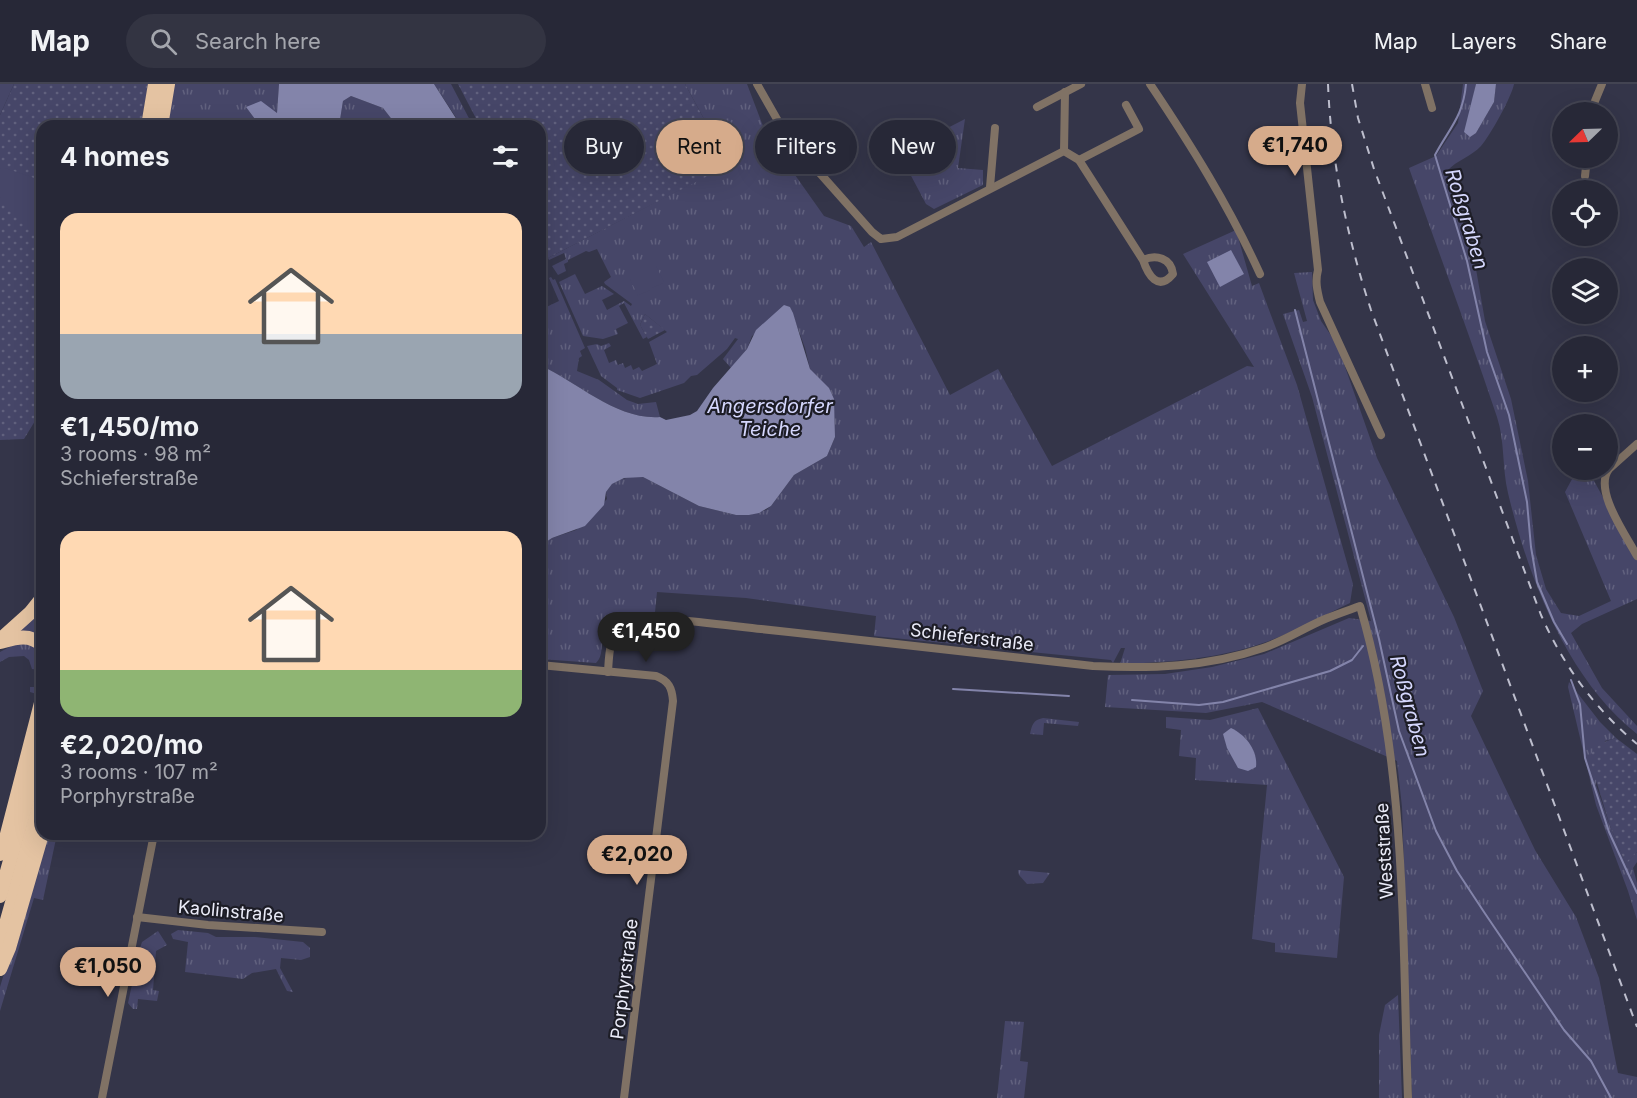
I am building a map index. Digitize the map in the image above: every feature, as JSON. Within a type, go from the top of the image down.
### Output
[{"type":"highway","points":[[149,120],[155,84]]},
{"type":"highway","points":[[162,120],[168,84]]},
{"type":"highway","points":[[0,641],[36,606]]},
{"type":"highway","points":[[0,641],[20,637],[36,642]]},
{"type":"highway","points":[[0,854],[36,722]]},
{"type":"highway","points":[[0,896],[36,768]]},
{"type":"highway","points":[[0,945],[36,817]]},
{"type":"highway","points":[[0,969],[9,948],[40,840]]},
{"type":"street","points":[[757,84],[786,135],[872,232],[881,239],[897,237],[990,187],[1064,151]]},
{"type":"street","points":[[1037,107],[1081,84]]},
{"type":"street","points":[[1150,84],[1194,149],[1239,227],[1260,274]]},
{"type":"street","points":[[1302,84],[1300,103],[1318,270],[1317,290],[1320,302],[1381,435]]},
{"type":"street","points":[[1425,84],[1432,108]]},
{"type":"street","points":[[1595,102],[1602,84]]},
{"type":"street","points":[[1064,151],[1065,92]]},
{"type":"street","points":[[1079,160],[1139,129],[1126,105]]},
{"type":"street","points":[[990,187],[995,128]]},
{"type":"street","points":[[1064,151],[1079,160],[1143,260]]},
{"type":"street","points":[[1585,176],[1586,168]]},
{"type":"street","points":[[1637,444],[1609,469],[1604,486],[1608,500],[1637,556]]},
{"type":"street","name":"Schieferstraße","points":[[608,672],[611,644],[617,631],[625,623],[636,619],[705,623],[1093,666],[1129,668],[1180,666],[1236,656],[1264,648],[1360,606]]},
{"type":"street","name":"Weststraße","points":[[1360,606],[1372,646],[1384,701],[1398,813],[1408,1098]]},
{"type":"street","points":[[546,666],[608,672]]},
{"type":"street","name":"Porphyrstraße","points":[[608,672],[656,676],[670,685],[673,701],[624,1098]]},
{"type":"street","points":[[102,1098],[153,840]]},
{"type":"street","name":"Kaolinstraße","points":[[137,917],[219,926],[322,932]]},
{"type":"green space","points":[[0,84],[14,84],[0,115]]},
{"type":"green space","points":[[14,84],[148,84],[142,120],[36,120],[36,421],[24,439],[0,440],[0,115]]},
{"type":"green space","points":[[173,84],[279,84],[277,113],[246,107],[256,120],[169,120]]},
{"type":"green space","points":[[434,84],[451,84],[470,120],[457,119]]},
{"type":"green space","points":[[458,84],[685,84],[705,120],[656,120],[656,174],[711,174],[548,258],[546,254],[546,120],[477,120]]},
{"type":"green space","points":[[685,84],[747,84],[761,120],[755,120],[755,174],[794,174],[824,216],[851,226],[864,247],[871,242],[950,395],[998,369],[1052,466],[1247,366],[1254,367],[1183,254],[1236,230],[1252,286],[1259,283],[1297,385],[1353,584],[1350,603],[1287,634],[1248,648],[1194,659],[1120,664],[1125,648],[1121,648],[1113,663],[1111,660],[874,636],[876,616],[746,598],[657,592],[655,612],[627,614],[613,621],[604,635],[596,663],[546,659],[546,542],[576,530],[607,499],[606,492],[612,484],[635,476],[643,477],[699,506],[736,515],[749,515],[766,510],[794,475],[827,456],[835,437],[834,411],[810,369],[790,307],[752,336],[747,349],[731,368],[723,359],[738,339],[735,338],[727,349],[697,375],[691,376],[684,383],[640,398],[617,390],[601,376],[587,346],[597,344],[601,346],[609,343],[611,346],[604,350],[609,363],[616,360],[618,365],[623,363],[625,368],[631,365],[633,370],[639,367],[642,371],[657,364],[649,342],[667,332],[645,314],[640,325],[647,337],[643,339],[624,303],[619,306],[628,323],[616,329],[618,334],[603,339],[583,336],[559,282],[575,274],[585,294],[602,286],[614,294],[602,300],[607,310],[624,301],[631,306],[632,304],[605,284],[604,282],[611,277],[597,249],[586,251],[568,260],[564,264],[566,271],[558,275],[552,266],[566,259],[564,253],[549,260],[548,258],[708,174],[743,174],[743,120],[705,120]]},
{"type":"green space","points":[[1463,84],[1476,84],[1472,104],[1476,133],[1494,102],[1496,84],[1514,84],[1505,106],[1485,141],[1447,171],[1448,183],[1472,246],[1485,321],[1511,399],[1528,481],[1536,555],[1546,589],[1561,613],[1579,616],[1611,601],[1565,492],[1572,480],[1594,480],[1637,559],[1637,599],[1582,624],[1571,633],[1602,688],[1637,726],[1637,734],[1612,711],[1590,685],[1571,656],[1539,592],[1516,525],[1508,493],[1497,417],[1409,168],[1436,156],[1458,123]]},
{"type":"green space","points":[[351,96],[383,108],[392,120],[340,120],[343,101]]},
{"type":"green space","points":[[965,119],[958,168],[983,170],[983,185],[934,209],[926,204],[910,174],[956,174],[956,124]]},
{"type":"green space","points":[[5,168],[36,180],[36,230],[22,220],[0,197],[0,169]]},
{"type":"green space","points":[[656,266],[664,282],[638,296],[630,279]]},
{"type":"green space","points":[[1312,272],[1313,300],[1321,321],[1337,344],[1377,458],[1454,617],[1483,691],[1471,716],[1535,850],[1576,917],[1599,978],[1618,1073],[1637,1077],[1637,1098],[1412,1098],[1402,807],[1397,761],[1262,702],[1206,713],[1105,707],[1108,675],[1165,674],[1212,667],[1264,654],[1349,618],[1371,621],[1312,397],[1283,314],[1299,310],[1303,322],[1307,321],[1294,273]]},
{"type":"green space","points":[[549,278],[555,279],[585,348],[580,351],[582,356],[579,358],[577,371],[599,380],[627,400],[638,404],[656,402],[660,417],[628,413],[613,407],[546,368],[546,307],[559,301]]},
{"type":"green space","points":[[645,314],[665,330],[648,339],[640,325]]},
{"type":"green space","points":[[36,611],[36,640],[9,638]]},
{"type":"green space","points":[[21,641],[36,647],[36,670],[32,669],[29,660],[24,656],[9,657],[0,662],[0,652]]},
{"type":"green space","points":[[1569,682],[1600,722],[1616,738],[1605,741],[1596,785],[1626,863],[1637,852],[1637,862],[1633,868],[1637,883],[1637,920],[1596,805],[1568,687]]},
{"type":"green space","points":[[30,687],[36,687],[36,694],[30,692]]},
{"type":"green space","points":[[1258,708],[1344,877],[1337,958],[1275,952],[1275,943],[1252,939],[1267,785],[1195,780],[1196,758],[1179,756],[1181,730],[1166,728],[1166,717],[1210,720]]},
{"type":"green space","points":[[1043,718],[1079,722],[1078,726],[1044,723],[1043,735],[1030,734],[1033,723]]},
{"type":"green space","points":[[1616,738],[1637,754],[1637,852],[1626,864],[1610,826],[1589,757],[1600,744]]},
{"type":"green space","points":[[44,840],[56,840],[43,900],[34,898],[0,1011],[0,987]]},
{"type":"green space","points":[[1018,870],[1050,873],[1043,883],[1027,884],[1019,875]]},
{"type":"green space","points":[[178,930],[208,933],[216,937],[255,937],[303,942],[310,948],[310,957],[301,960],[281,958],[280,968],[293,992],[287,991],[276,969],[252,973],[243,979],[185,972],[188,942],[173,939],[171,934]]},
{"type":"green space","points":[[158,931],[167,945],[156,951],[153,990],[159,991],[157,1001],[138,999],[137,1009],[133,1009],[128,1003],[140,948],[142,942]]},
{"type":"green space","points":[[1398,995],[1402,1098],[1379,1098],[1379,1035],[1385,1005]]},
{"type":"green space","points":[[1005,1021],[1024,1022],[1020,1061],[1028,1062],[1024,1098],[997,1098]]},
{"type":"water","points":[[279,84],[434,84],[457,120],[392,120],[383,108],[351,96],[343,101],[340,120],[256,120],[246,107],[261,101],[277,113]]},
{"type":"water","points":[[1476,84],[1496,84],[1494,102],[1476,133],[1470,137],[1464,132]]},
{"type":"water","points":[[1231,250],[1244,274],[1220,287],[1207,262]]},
{"type":"water","name":"Angersdorfer Teiche","points":[[784,305],[790,307],[810,369],[829,388],[834,399],[835,437],[827,456],[794,475],[771,506],[759,513],[749,515],[736,515],[699,506],[643,477],[624,478],[612,484],[606,492],[604,505],[585,526],[546,542],[546,368],[613,407],[628,413],[660,417],[666,420],[690,415],[697,411],[713,388],[747,349],[756,330]]},
{"type":"water","points":[[1231,728],[1250,744],[1255,755],[1256,767],[1248,771],[1238,768],[1227,748],[1223,734]]},
{"type":"waterway","name":"Roßgraben","points":[[1466,84],[1459,114],[1435,155],[1467,261],[1487,352],[1509,415],[1527,502],[1537,582],[1554,622],[1567,644]]},
{"type":"waterway","name":"Roßgraben","points":[[1295,310],[1379,639],[1399,731],[1436,831],[1457,871],[1564,1030],[1591,1061],[1611,1098]]},
{"type":"waterway","points":[[1132,700],[1199,705],[1223,702],[1330,671],[1352,660],[1363,646]]},
{"type":"waterway","name":"Roßgraben","points":[[1571,680],[1580,704],[1585,758],[1609,832],[1637,893]]},
{"type":"waterway","points":[[953,689],[1069,696]]},
{"type":"railway","points":[[1328,84],[1333,142],[1342,198],[1371,310],[1637,1027]]},
{"type":"railway","points":[[1352,84],[1358,118],[1374,169],[1541,615],[1570,669],[1607,716],[1637,744]]}]
